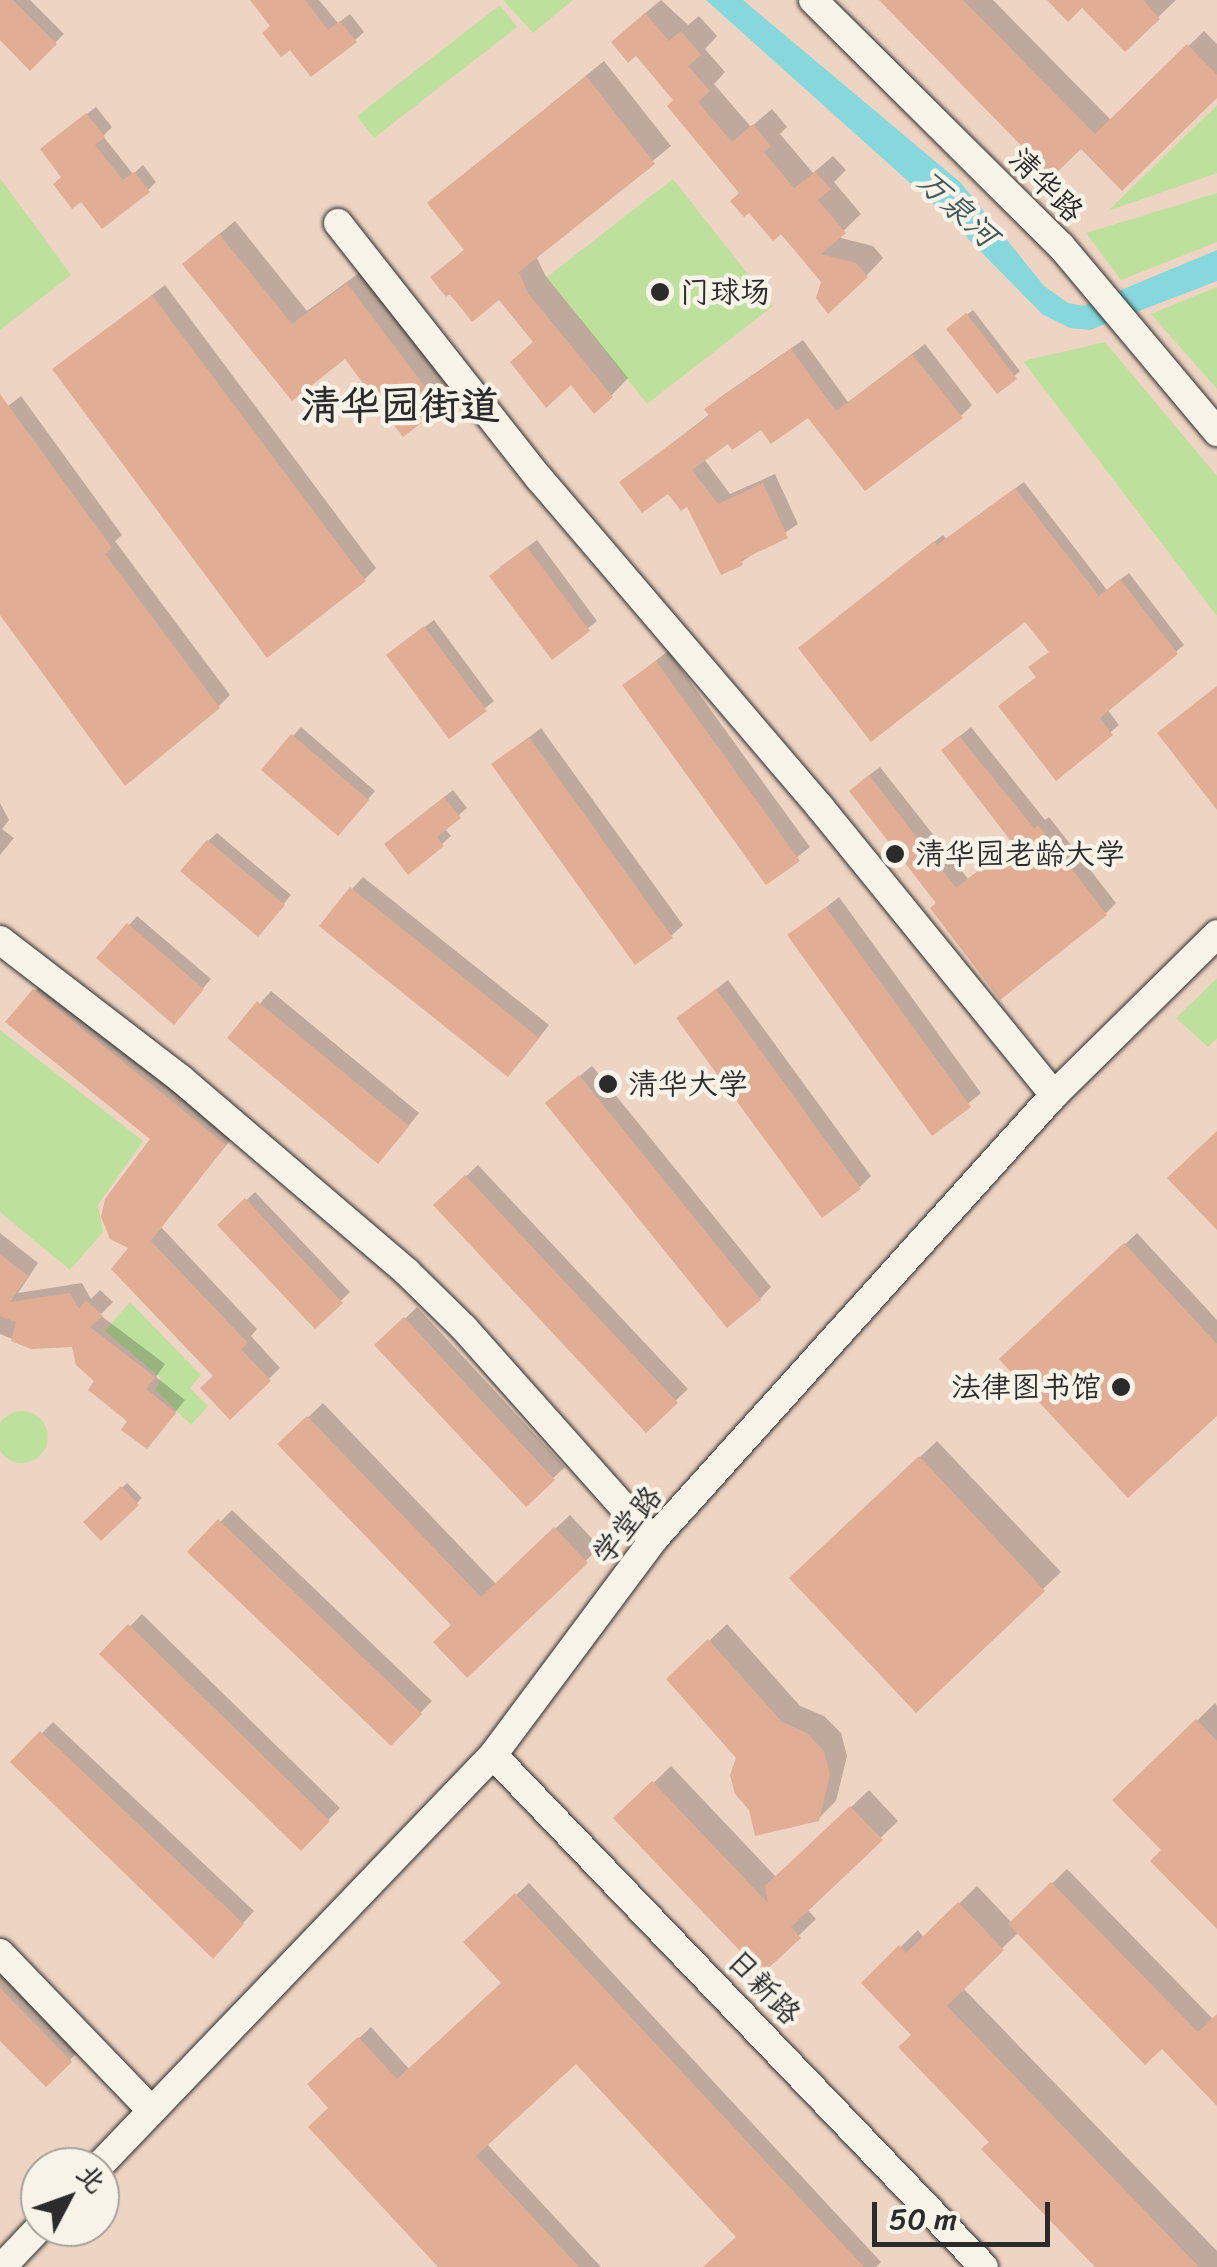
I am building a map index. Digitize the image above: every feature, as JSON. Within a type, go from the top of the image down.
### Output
[{"type":"street","name":"清华路","points":[[813,0],[1075,262],[1217,432]]},
{"type":"street","points":[[338,223],[539,478],[820,806],[1054,1095]]},
{"type":"street","name":"学堂路","points":[[117,2147],[493,1754],[653,1540],[1054,1095],[1217,934]]},
{"type":"street","points":[[0,940],[180,1079],[406,1272],[464,1328],[653,1540]]},
{"type":"street","name":"日新路","points":[[493,1754],[984,2267]]},
{"type":"street","points":[[0,1953],[152,2111]]},
{"type":"street","points":[[2,2267],[21,2247]]},
{"type":"shaded area","name":"清华大学","points":[[0,0],[1217,0],[1217,2267],[0,2267]]},
{"type":"green space","points":[[503,0],[573,0],[533,33]]},
{"type":"green space","points":[[500,5],[517,27],[374,138],[357,116]]},
{"type":"green space","points":[[1217,105],[1217,173],[1108,211]]},
{"type":"green space","points":[[0,178],[71,275],[0,330]]},
{"type":"green space","name":"门球场","points":[[673,179],[773,306],[647,404],[547,277]]},
{"type":"green space","points":[[1217,193],[1217,242],[1121,280],[1086,233]]},
{"type":"green space","points":[[1217,287],[1217,389],[1151,314]]},
{"type":"green space","points":[[1105,342],[1217,476],[1217,616],[1023,361]]},
{"type":"green space","points":[[1217,978],[1217,1038],[1208,1047],[1176,1018]]},
{"type":"green space","points":[[0,1030],[143,1141],[98,1205],[103,1232],[70,1270],[0,1212]]},
{"type":"green space","points":[[130,1302],[201,1375],[190,1388],[208,1406],[191,1425],[156,1390],[161,1378],[105,1331]]},
{"type":"green space","points":[[22,1411],[41,1418],[48,1437],[41,1456],[22,1463],[3,1456],[-4,1437],[3,1418]]},
{"type":"water","name":"万泉河","points":[[706,0],[743,0],[961,183],[1044,286],[1068,303],[1083,306],[1217,250],[1217,281],[1090,330],[1070,328],[1042,314],[938,208]]},
{"type":"building","points":[[0,0],[13,0],[57,44],[30,71],[0,40]]},
{"type":"building","points":[[250,0],[305,0],[328,30],[340,21],[357,42],[311,77],[290,50],[281,57],[262,33],[270,26]]},
{"type":"building","points":[[879,0],[963,0],[1095,134],[1187,44],[1217,75],[1217,98],[1122,191],[1081,149],[1052,177]]},
{"type":"building","points":[[1047,0],[1143,0],[1160,19],[1125,52],[1082,8],[1068,22]]},
{"type":"building","points":[[645,13],[669,41],[681,31],[701,55],[688,66],[710,91],[698,102],[732,142],[753,124],[771,146],[764,152],[794,188],[815,172],[831,189],[818,200],[846,233],[821,254],[856,263],[868,277],[828,314],[816,298],[821,282],[781,234],[773,241],[749,213],[744,217],[730,201],[739,193],[667,106],[673,100],[636,56],[628,63],[611,42]]},
{"type":"building","points":[[586,76],[655,164],[519,272],[528,293],[613,397],[594,414],[571,385],[546,408],[510,362],[533,342],[499,300],[472,322],[450,294],[446,297],[430,277],[464,250],[427,203]]},
{"type":"building","points":[[86,113],[105,137],[95,145],[123,180],[134,172],[150,192],[102,229],[81,202],[72,209],[53,184],[61,177],[40,149]]},
{"type":"building","points":[[219,234],[292,324],[347,283],[441,408],[403,437],[345,359],[292,401],[182,264]]},
{"type":"building","points":[[152,295],[366,581],[267,658],[52,369]]},
{"type":"building","points":[[966,313],[1017,379],[997,394],[946,329]]},
{"type":"building","points":[[791,349],[836,411],[912,354],[963,418],[865,491],[808,418],[771,444],[761,430],[732,450],[728,444],[692,470],[718,504],[763,483],[788,538],[741,560],[743,565],[721,575],[687,507],[681,511],[668,494],[642,513],[619,482],[709,416],[704,409]]},
{"type":"building","points":[[0,394],[112,548],[105,554],[220,708],[125,786],[0,615]]},
{"type":"building","points":[[1015,488],[1099,596],[1120,579],[1178,654],[1100,718],[1113,735],[1056,781],[998,706],[1036,677],[1028,667],[1049,652],[1025,622],[871,742],[798,648],[934,541],[937,545]]},
{"type":"building","points":[[527,547],[590,631],[552,660],[489,576]]},
{"type":"building","points":[[424,626],[487,711],[449,739],[386,655]]},
{"type":"building","points":[[656,661],[800,861],[766,885],[622,685]]},
{"type":"building","points":[[1217,686],[1217,810],[1157,733]]},
{"type":"building","points":[[291,734],[369,800],[338,836],[261,770]]},
{"type":"building","points":[[959,736],[1034,828],[1038,825],[1107,915],[1000,1000],[930,908],[936,903],[849,791],[869,775],[956,888],[1013,844],[941,750]]},
{"type":"building","points":[[529,737],[673,938],[635,965],[491,764]]},
{"type":"building","points":[[444,797],[461,818],[437,837],[444,846],[408,875],[384,844]]},
{"type":"building","points":[[207,840],[285,905],[258,937],[180,871]]},
{"type":"building","points":[[350,887],[539,1038],[508,1077],[319,926]]},
{"type":"building","points":[[826,907],[971,1107],[932,1136],[787,935]]},
{"type":"building","points":[[127,923],[204,989],[174,1025],[96,958]]},
{"type":"building","points":[[33,989],[226,1145],[151,1241],[248,1343],[241,1349],[271,1381],[230,1420],[200,1388],[213,1376],[111,1269],[128,1248],[110,1239],[101,1217],[105,1199],[150,1139],[5,1022]]},
{"type":"building","points":[[716,989],[861,1189],[822,1218],[676,1018]]},
{"type":"building","points":[[257,1001],[409,1126],[378,1164],[227,1038]]},
{"type":"building","points":[[579,1075],[761,1300],[727,1328],[545,1103]]},
{"type":"building","points":[[1217,1131],[1217,1230],[1167,1178]]},
{"type":"building","points":[[465,1175],[678,1403],[646,1433],[433,1205]]},
{"type":"building","points":[[245,1198],[343,1303],[315,1329],[217,1225]]},
{"type":"building","name":"法律图书馆","points":[[1124,1243],[1217,1344],[1217,1416],[1128,1498],[999,1359]]},
{"type":"building","points":[[0,1254],[28,1276],[10,1302],[70,1293],[79,1309],[86,1300],[103,1316],[90,1327],[155,1377],[146,1389],[176,1413],[147,1449],[121,1430],[127,1421],[88,1390],[94,1381],[76,1365],[72,1347],[31,1349],[11,1341],[16,1322],[0,1316]]},
{"type":"building","points":[[404,1317],[555,1480],[526,1507],[374,1345]]},
{"type":"building","points":[[307,1416],[481,1597],[554,1527],[588,1563],[467,1678],[433,1642],[451,1625],[277,1444]]},
{"type":"building","points":[[919,1456],[1045,1591],[916,1713],[789,1578]]},
{"type":"building","points":[[121,1486],[139,1505],[101,1541],[83,1522]]},
{"type":"building","points":[[218,1519],[422,1714],[391,1746],[187,1552]]},
{"type":"building","points":[[128,1624],[330,1821],[301,1851],[99,1654]]},
{"type":"building","points":[[708,1639],[782,1722],[807,1733],[824,1751],[830,1775],[819,1821],[755,1836],[749,1810],[735,1794],[730,1775],[736,1758],[666,1679]]},
{"type":"building","points":[[1196,1719],[1217,1741],[1217,1929],[1150,1861],[1161,1850],[1112,1800]]},
{"type":"building","points":[[40,1731],[244,1924],[213,1959],[10,1762]]},
{"type":"building","points":[[652,1781],[768,1903],[765,1886],[850,1806],[883,1840],[791,1927],[801,1938],[762,1974],[613,1818]]},
{"type":"building","points":[[1051,1882],[1198,2032],[1217,2014],[1217,2106],[1162,2049],[1145,2065],[1008,1924]]},
{"type":"building","points":[[515,1893],[864,2267],[703,2267],[736,2237],[576,2064],[476,2156],[579,2267],[438,2267],[308,2127],[328,2108],[307,2084],[358,2037],[397,2079],[501,1983],[463,1942]]},
{"type":"building","points":[[958,1902],[1004,1950],[947,2006],[1199,2267],[1095,2267],[981,2149],[989,2142],[898,2047],[911,2035],[861,1983],[899,1945],[906,1953]]},
{"type":"building","points":[[0,1988],[72,2062],[46,2087],[0,2041]]},
{"type":"place","name":"门球场","points":[[660,292]]},
{"type":"place","name":"清华园老龄大学","points":[[895,854]]},
{"type":"place","name":"清华大学","points":[[608,1084]]},
{"type":"place","name":"法律图书馆","points":[[1121,1387]]},
{"type":"district","name":"清华园街道","points":[[400,406]]}]
